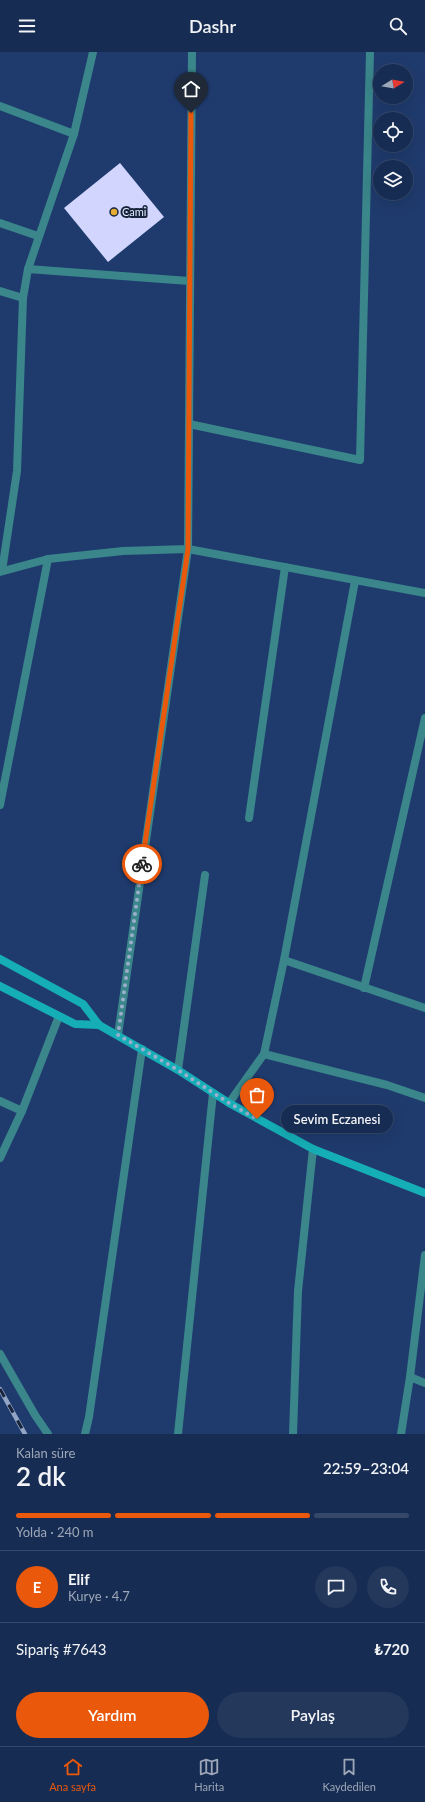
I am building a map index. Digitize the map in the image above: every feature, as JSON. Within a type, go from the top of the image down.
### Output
[{"type":"street","points":[[93,52],[74,134],[28,269],[24,298],[17,471],[1,571],[48,558],[123,551],[188,549],[425,593]]},
{"type":"street","points":[[118,1035],[188,549],[192,52]]},
{"type":"street","points":[[189,424],[360,460],[370,52]]},
{"type":"street","points":[[0,106],[74,134]]},
{"type":"street","points":[[0,222],[38,236]]},
{"type":"street","points":[[28,269],[189,281]]},
{"type":"street","points":[[0,291],[24,298]]},
{"type":"street","points":[[0,805],[48,558]]},
{"type":"street","points":[[249,818],[284,567]]},
{"type":"street","points":[[229,1103],[264,1054],[284,960],[355,581]]},
{"type":"street","points":[[364,988],[425,718]]},
{"type":"street","points":[[178,1070],[205,875]]},
{"type":"street","points":[[0,959],[83,1004],[99,1025],[178,1070],[229,1103],[313,1149],[425,1193]]},
{"type":"street","points":[[284,960],[425,1008]]},
{"type":"street","points":[[0,986],[76,1024],[99,1025]]},
{"type":"street","points":[[0,1158],[22,1111],[59,1016]]},
{"type":"street","points":[[85,1434],[91,1409],[142,1049]]},
{"type":"street","points":[[264,1054],[387,1085],[425,1098]]},
{"type":"street","points":[[178,1434],[213,1093]]},
{"type":"street","points":[[0,1101],[22,1111]]},
{"type":"street","points":[[293,1434],[298,1291],[313,1149]]},
{"type":"street","points":[[401,1434],[410,1376],[425,1255]]},
{"type":"street","points":[[0,1354],[35,1415],[48,1434]]},
{"type":"street","points":[[410,1376],[425,1383]]},
{"type":"building","name":"Cami","points":[[120,163],[164,217],[108,262],[64,208]]},
{"type":"railway","points":[[0,1389],[25,1434]]},
{"type":"way so far","points":[[142,864],[118,1035],[257,1119]]},
{"type":"place","name":"Cami","points":[[114,212]]},
{"type":"place","name":"Sevim Eczanesi","points":[[257,1119]]},
{"type":"route","points":[[142,864],[188,549],[191,113]]}]
